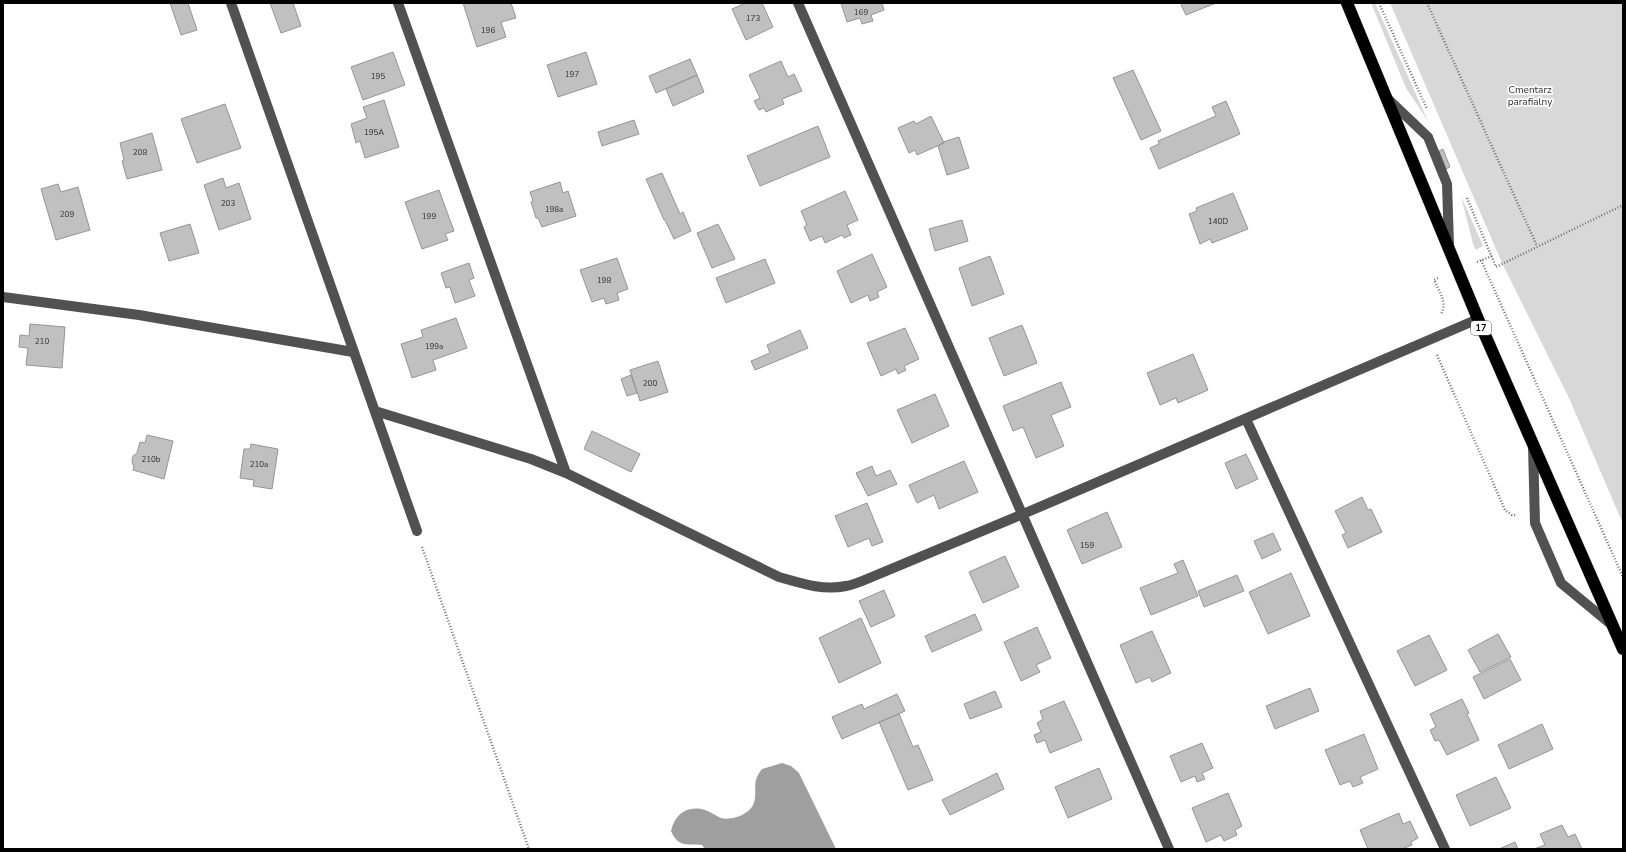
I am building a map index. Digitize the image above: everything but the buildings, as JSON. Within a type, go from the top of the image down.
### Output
[{"type":"highway","name":"17","points":[[1347,3],[1478,319],[1623,649]]},
{"type":"street","points":[[231,3],[417,531]]},
{"type":"street","points":[[398,3],[566,473]]},
{"type":"street","points":[[798,3],[1170,849]]},
{"type":"street","points":[[1386,98],[1428,137],[1447,184],[1449,251]]},
{"type":"street","points":[[3,297],[139,315],[353,352]]},
{"type":"street","points":[[375,411],[531,459],[566,473],[779,577],[824,588],[846,587],[1023,514],[1478,319]]},
{"type":"street","points":[[1246,419],[1445,849]]},
{"type":"street","points":[[1533,446],[1535,523],[1561,583],[1613,626]]},
{"type":"path","points":[[1427,3],[1537,246]]},
{"type":"path","points":[[1502,263],[1623,205]]},
{"type":"path","points":[[1476,262],[1492,256]]},
{"type":"path","points":[[1481,260],[1623,577]]},
{"type":"path","points":[[1438,278],[1434,280],[1444,302],[1443,311],[1438,318]]},
{"type":"path","points":[[1430,339],[1505,510],[1512,515],[1524,516]]},
{"type":"path","points":[[417,531],[529,849]]},
{"type":"green space","points":[[1371,3],[1375,3],[1428,121],[1406,88]]},
{"type":"green space","name":"Cmentarz parafialny","points":[[1390,3],[1623,3],[1623,524],[1569,398],[1502,263]]},
{"type":"green space","points":[[1461,196],[1483,246],[1476,250],[1473,244]]},
{"type":"shaded area","points":[[782,763],[791,766],[799,773],[836,849],[705,849],[702,845],[683,844],[674,836],[671,831],[675,820],[687,810],[705,810],[724,819],[734,818],[745,813],[750,809],[755,801],[756,782],[762,769]]}]
